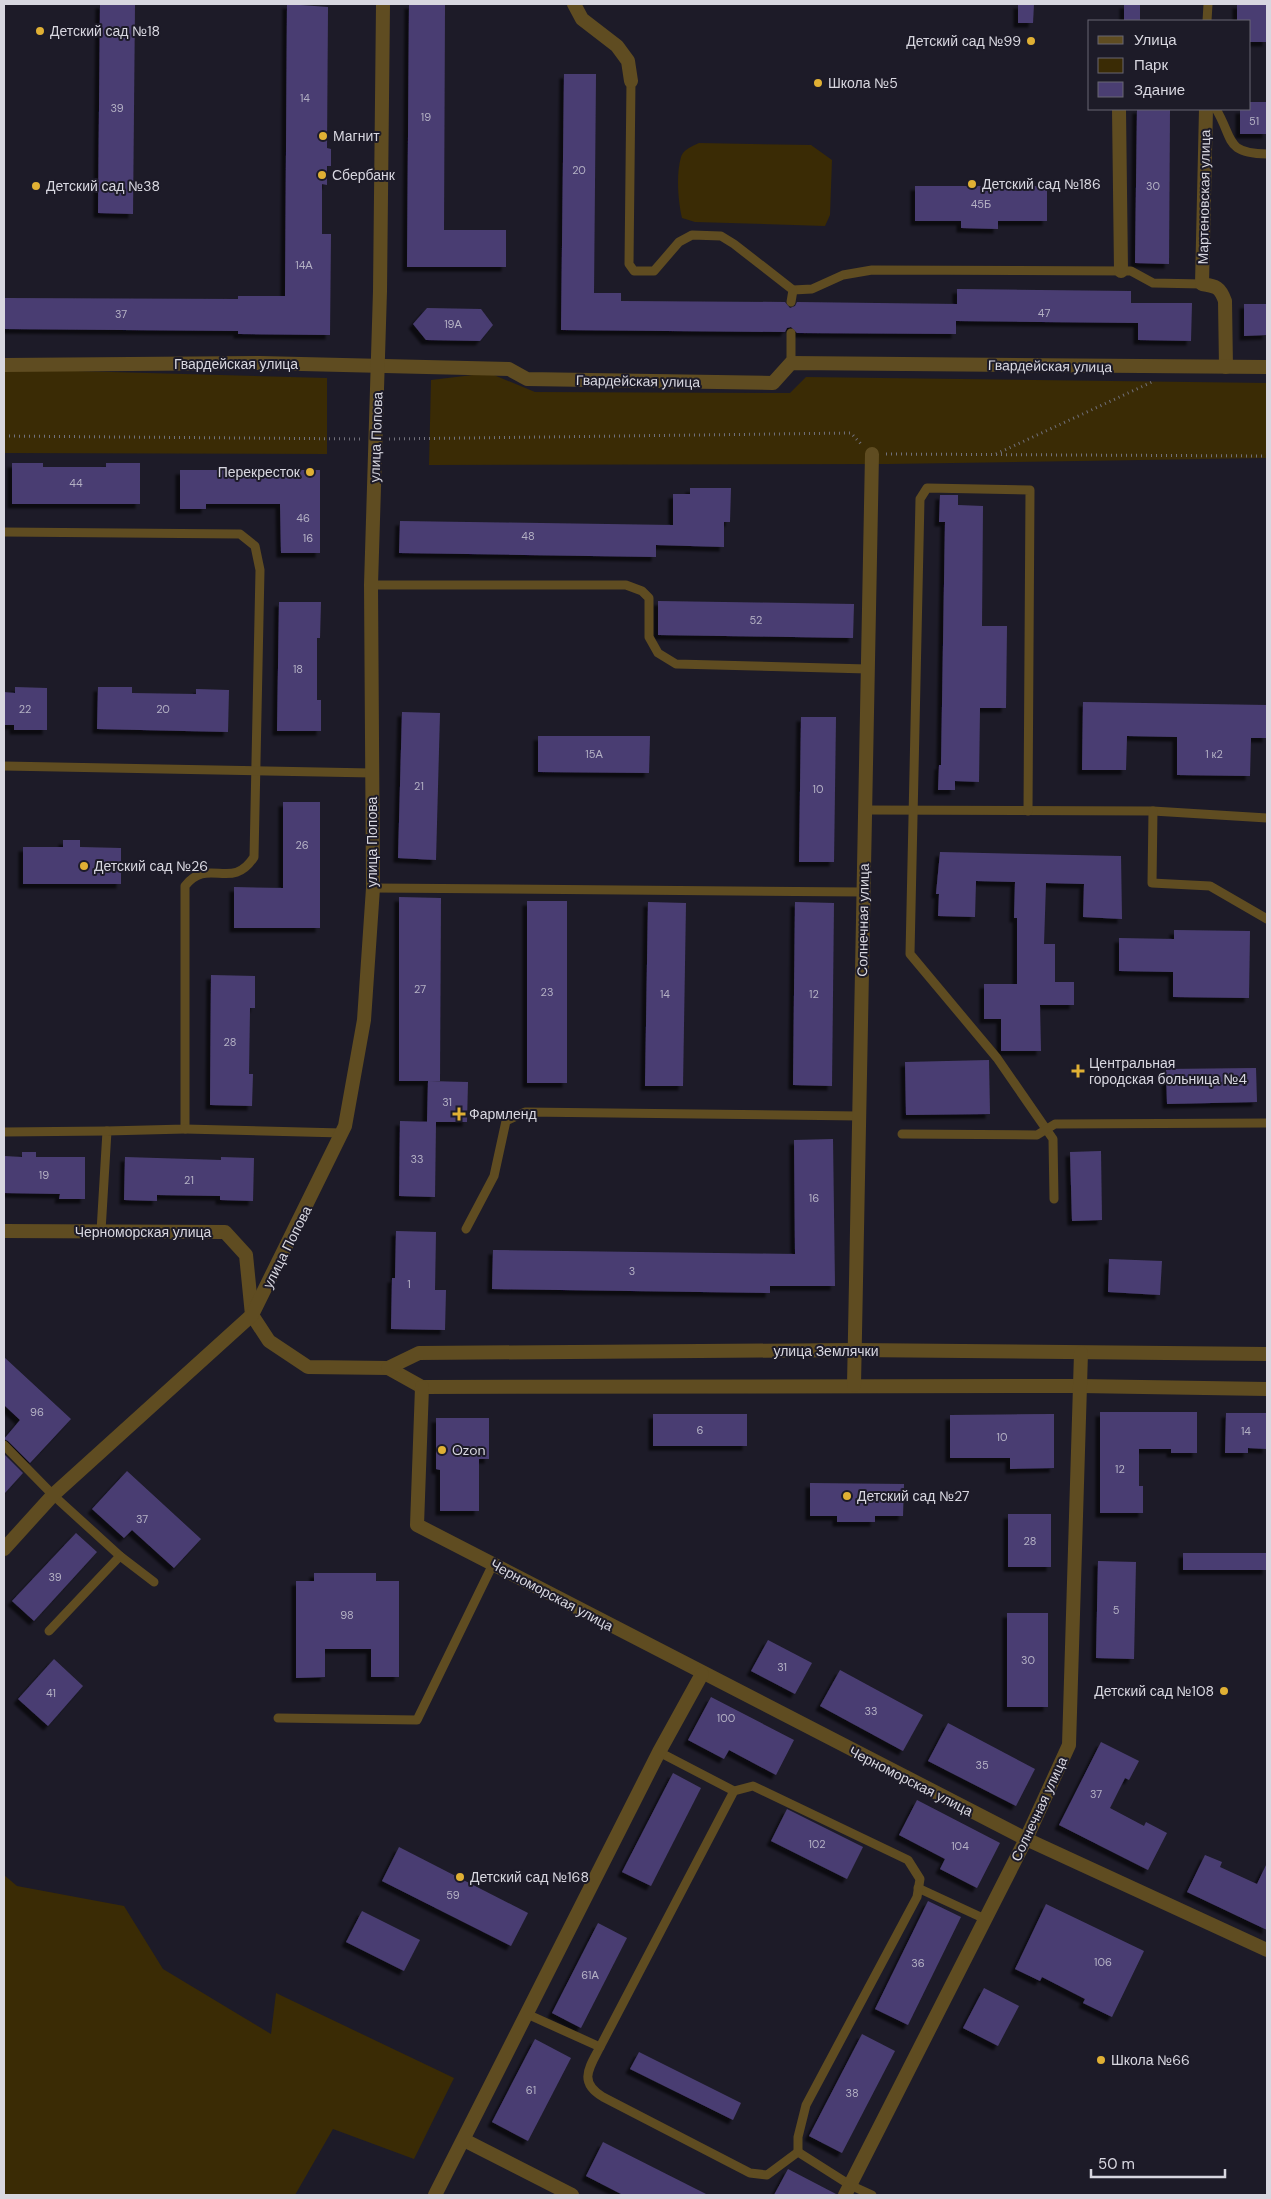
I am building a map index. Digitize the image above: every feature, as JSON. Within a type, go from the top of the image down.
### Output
[{"type":"street","name":"улица Попова","points":[[4,1550],[53,1495],[252,1316],[345,1126],[364,1020],[373,888],[371,585],[378,365],[383,4]]},
{"type":"street","points":[[574,4],[582,18],[616,46],[628,61],[631,81]]},
{"type":"street","points":[[1120,110],[1121,271]]},
{"type":"street","name":"Мартеновская улица","points":[[1202,284],[1206,110]]},
{"type":"street","points":[[1202,284],[1216,286],[1222,292],[1225,301],[1226,367]]},
{"type":"street","name":"Гвардейская улица","points":[[4,365],[378,365],[509,369],[527,379],[772,383],[791,363],[1267,367]]},
{"type":"street","name":"Солнечная улица","points":[[854,1385],[872,454]]},
{"type":"street","name":"Черноморская улица","points":[[4,1231],[225,1232],[246,1255],[252,1316],[269,1341],[308,1367],[388,1368],[422,1387],[417,1525],[702,1674],[1026,1839],[1267,1950]]},
{"type":"street","name":"улица Землячки","points":[[388,1368],[419,1353],[854,1350],[1267,1354]]},
{"type":"street","name":"Солнечная улица","points":[[848,2190],[1026,1839],[1069,1745],[1082,1353]]},
{"type":"street","points":[[422,1387],[854,1385],[1267,1389]]},
{"type":"street","points":[[435,2195],[660,1752],[702,1674]]},
{"type":"street","points":[[464,2140],[572,2195]]},
{"type":"lane","points":[[1207,20],[1208,4]]},
{"type":"lane","points":[[631,81],[629,264],[634,271],[654,271],[679,242],[692,235],[722,236],[793,290],[812,289],[843,275],[872,270],[1131,271],[1153,283],[1202,284]]},
{"type":"lane","points":[[1217,110],[1224,123],[1230,143],[1240,151],[1267,154]]},
{"type":"lane","points":[[791,302],[793,290]]},
{"type":"lane","points":[[791,332],[791,363]]},
{"type":"lane","points":[[1028,810],[1030,490],[927,488],[920,499],[910,954],[997,1058],[1053,1139],[1054,1200]]},
{"type":"lane","points":[[4,532],[240,534],[255,546],[260,570],[254,857],[246,869],[236,873],[202,873],[192,876],[185,886],[185,1129]]},
{"type":"lane","points":[[371,585],[626,586],[642,591],[649,598],[649,637],[658,653],[676,664],[868,669]]},
{"type":"lane","points":[[4,766],[372,773]]},
{"type":"lane","points":[[865,810],[1153,811],[1267,818]]},
{"type":"lane","points":[[1153,811],[1152,883],[1210,886],[1267,919]]},
{"type":"lane","points":[[373,888],[863,892]]},
{"type":"lane","points":[[466,1229],[494,1176],[506,1121],[525,1112],[858,1116]]},
{"type":"lane","points":[[902,1134],[1037,1135],[1055,1124],[1267,1123]]},
{"type":"lane","points":[[4,1132],[185,1129],[342,1133]]},
{"type":"lane","points":[[101,1232],[106,1131]]},
{"type":"lane","points":[[4,1445],[53,1495],[120,1556],[154,1582]]},
{"type":"lane","points":[[49,1630],[120,1556]]},
{"type":"lane","points":[[278,1718],[417,1720],[492,1564]]},
{"type":"lane","points":[[660,1752],[734,1791],[753,1786],[908,1860],[920,1879],[917,1897],[806,2105],[798,2137],[798,2152]]},
{"type":"lane","points":[[734,1791],[600,2047],[588,2076],[591,2089],[602,2097],[750,2173],[767,2175],[798,2152]]},
{"type":"lane","points":[[918,1888],[985,1919]]},
{"type":"lane","points":[[528,2014],[600,2047]]},
{"type":"lane","points":[[798,2152],[848,2190],[872,2195]]},
{"type":"path","points":[[995,455],[1157,379]]},
{"type":"path","points":[[4,436],[376,439],[851,433],[872,454],[1267,456]]},
{"type":"green space","points":[[699,143],[811,145],[832,160],[830,215],[825,226],[695,222],[682,218],[678,188],[679,164],[684,152]]},
{"type":"green space","points":[[4,369],[327,378],[327,454],[4,453]]},
{"type":"green space","points":[[489,373],[535,392],[790,393],[806,377],[1267,383],[1267,458],[889,464],[429,465],[431,380]]},
{"type":"green space","points":[[4,1875],[17,1886],[124,1906],[163,1969],[271,2034],[276,1993],[454,2078],[414,2159],[333,2129],[295,2195],[4,2195]]},
{"type":"building","points":[[100,4],[135,4],[133,214],[98,213]]},
{"type":"building","points":[[287,4],[328,7],[327,148],[331,149],[331,166],[327,166],[327,185],[322,184],[322,234],[331,234],[330,335],[238,334],[238,331],[4,329],[4,298],[238,299],[238,296],[285,296]]},
{"type":"building","points":[[409,4],[445,4],[444,230],[506,230],[506,267],[407,267]]},
{"type":"building","points":[[1018,4],[1034,4],[1033,23],[1018,23]]},
{"type":"building","points":[[1124,4],[1140,4],[1140,20],[1124,20]]},
{"type":"building","points":[[1237,4],[1267,4],[1267,42],[1251,42],[1251,20],[1237,20]]},
{"type":"building","points":[[564,74],[596,74],[594,293],[621,293],[621,301],[785,302],[790,308],[795,306],[797,302],[957,304],[957,289],[1131,291],[1131,303],[1192,303],[1191,341],[1138,340],[1138,323],[956,321],[956,334],[797,333],[791,327],[787,328],[785,332],[561,330]]},
{"type":"building","points":[[1251,102],[1267,102],[1267,134],[1240,134],[1240,110],[1251,110]]},
{"type":"building","points":[[1137,110],[1170,110],[1169,264],[1135,263]]},
{"type":"building","points":[[915,186],[1047,186],[1047,221],[998,221],[998,229],[961,228],[961,221],[915,221]]},
{"type":"building","points":[[1244,304],[1267,304],[1267,335],[1244,336]]},
{"type":"building","points":[[427,308],[481,309],[493,325],[480,341],[426,340],[413,324]]},
{"type":"building","points":[[12,463],[43,463],[43,467],[106,467],[106,463],[140,463],[140,504],[12,504]]},
{"type":"building","points":[[180,470],[320,470],[320,553],[281,553],[280,504],[206,504],[206,509],[180,509]]},
{"type":"building","points":[[690,488],[731,488],[730,522],[724,522],[724,547],[656,545],[656,557],[399,553],[400,521],[673,525],[673,494],[690,494]]},
{"type":"building","points":[[940,495],[958,495],[958,505],[983,506],[982,626],[1007,626],[1006,708],[980,708],[979,782],[955,781],[955,790],[938,790],[939,765],[941,765],[945,522],[939,522]]},
{"type":"building","points":[[658,601],[854,604],[853,638],[658,635]]},
{"type":"building","points":[[279,602],[321,602],[320,638],[317,638],[317,700],[321,700],[321,731],[277,731]]},
{"type":"building","points":[[15,687],[47,688],[47,730],[14,730],[14,725],[4,725],[4,692],[15,693]]},
{"type":"building","points":[[98,687],[132,687],[132,693],[196,694],[196,689],[229,690],[228,732],[97,729]]},
{"type":"building","points":[[1083,702],[1267,705],[1267,738],[1251,738],[1250,776],[1177,775],[1177,737],[1127,736],[1126,770],[1082,770]]},
{"type":"building","points":[[402,712],[440,713],[436,860],[398,858]]},
{"type":"building","points":[[801,717],[836,717],[834,862],[799,862]]},
{"type":"building","points":[[538,736],[650,736],[649,773],[538,772]]},
{"type":"building","points":[[283,802],[320,802],[320,928],[234,928],[234,887],[283,888]]},
{"type":"building","points":[[63,840],[80,840],[80,847],[121,848],[121,884],[23,884],[23,847],[63,847]]},
{"type":"building","points":[[940,852],[1121,856],[1122,919],[1083,917],[1084,884],[1046,883],[1044,944],[1055,944],[1055,982],[1074,982],[1074,1005],[1040,1005],[1041,1051],[1001,1051],[1001,1019],[984,1019],[984,984],[1017,984],[1017,918],[1014,918],[1015,882],[976,881],[975,917],[938,916],[939,894],[936,894]]},
{"type":"building","points":[[399,897],[441,898],[440,1081],[399,1081]]},
{"type":"building","points":[[527,901],[567,901],[567,1083],[527,1083]]},
{"type":"building","points":[[648,902],[686,903],[683,1086],[645,1086]]},
{"type":"building","points":[[795,902],[834,903],[832,1086],[793,1085]]},
{"type":"building","points":[[1174,930],[1250,931],[1249,998],[1173,997],[1173,972],[1119,971],[1119,938],[1174,939]]},
{"type":"building","points":[[211,975],[255,976],[255,1008],[250,1008],[249,1074],[253,1074],[252,1106],[210,1105]]},
{"type":"building","points":[[989,1060],[990,1114],[906,1115],[905,1062]]},
{"type":"building","points":[[1256,1068],[1257,1102],[1167,1104],[1166,1069]]},
{"type":"building","points":[[428,1081],[468,1082],[467,1122],[427,1122]]},
{"type":"building","points":[[400,1121],[436,1122],[435,1197],[399,1196]]},
{"type":"building","points":[[833,1139],[835,1286],[770,1286],[770,1293],[492,1289],[493,1250],[795,1254],[794,1140]]},
{"type":"building","points":[[1101,1151],[1102,1220],[1072,1221],[1070,1152]]},
{"type":"building","points":[[22,1152],[36,1152],[36,1157],[85,1157],[85,1199],[59,1199],[60,1194],[4,1193],[4,1156],[22,1157]]},
{"type":"building","points":[[125,1157],[221,1160],[221,1157],[254,1158],[253,1201],[220,1200],[220,1196],[157,1195],[157,1201],[124,1200]]},
{"type":"building","points":[[396,1231],[436,1232],[435,1290],[446,1290],[445,1330],[391,1329],[392,1278],[395,1278]]},
{"type":"building","points":[[1109,1259],[1162,1261],[1160,1295],[1108,1292]]},
{"type":"building","points":[[4,1357],[71,1419],[30,1463],[4,1439],[20,1420],[4,1405]]},
{"type":"building","points":[[1100,1412],[1197,1412],[1197,1453],[1171,1453],[1171,1449],[1139,1449],[1139,1486],[1143,1486],[1143,1513],[1100,1513]]},
{"type":"building","points":[[1226,1413],[1267,1413],[1267,1449],[1248,1448],[1248,1453],[1225,1453]]},
{"type":"building","points":[[653,1414],[747,1414],[747,1446],[653,1446]]},
{"type":"building","points":[[1054,1414],[1054,1468],[1010,1469],[1010,1458],[950,1458],[950,1415]]},
{"type":"building","points":[[436,1418],[489,1418],[489,1459],[479,1459],[479,1511],[440,1511],[440,1470],[436,1469]]},
{"type":"building","points":[[4,1454],[23,1473],[4,1494]]},
{"type":"building","points":[[127,1471],[201,1539],[174,1568],[132,1530],[124,1538],[92,1509]]},
{"type":"building","points":[[810,1483],[904,1484],[903,1516],[875,1516],[875,1522],[837,1522],[837,1516],[810,1516]]},
{"type":"building","points":[[1008,1514],[1051,1514],[1051,1567],[1008,1567]]},
{"type":"building","points":[[76,1533],[97,1552],[34,1621],[12,1601]]},
{"type":"building","points":[[1183,1553],[1267,1553],[1267,1570],[1183,1570]]},
{"type":"building","points":[[1098,1561],[1136,1562],[1134,1659],[1096,1658]]},
{"type":"building","points":[[314,1573],[376,1573],[376,1581],[399,1581],[399,1677],[371,1677],[371,1649],[325,1649],[325,1677],[296,1678],[296,1581],[314,1581]]},
{"type":"building","points":[[1007,1613],[1048,1613],[1048,1707],[1007,1707]]},
{"type":"building","points":[[768,1640],[812,1663],[795,1694],[751,1671]]},
{"type":"building","points":[[54,1659],[83,1686],[48,1726],[18,1699]]},
{"type":"building","points":[[840,1670],[923,1715],[903,1751],[820,1706]]},
{"type":"building","points":[[711,1697],[794,1740],[776,1775],[729,1750],[724,1759],[688,1740]]},
{"type":"building","points":[[948,1723],[1035,1769],[1016,1806],[928,1761]]},
{"type":"building","points":[[1101,1742],[1139,1761],[1129,1780],[1125,1778],[1110,1808],[1144,1826],[1146,1822],[1167,1833],[1148,1870],[1059,1825]]},
{"type":"building","points":[[673,1773],[701,1788],[651,1886],[622,1872]]},
{"type":"building","points":[[917,1800],[1000,1843],[977,1888],[940,1869],[945,1859],[899,1835]]},
{"type":"building","points":[[787,1809],[863,1847],[847,1879],[771,1841]]},
{"type":"building","points":[[399,1847],[528,1913],[511,1946],[382,1881]]},
{"type":"building","points":[[1205,1855],[1222,1862],[1220,1867],[1257,1884],[1267,1863],[1267,1930],[1187,1892]]},
{"type":"building","points":[[928,1901],[961,1917],[908,2025],[875,2009]]},
{"type":"building","points":[[1046,1904],[1144,1951],[1112,2017],[1083,2003],[1085,1999],[1042,1977],[1040,1981],[1015,1969]]},
{"type":"building","points":[[362,1911],[420,1940],[404,1971],[346,1942]]},
{"type":"building","points":[[598,1923],[627,1938],[581,2028],[552,2013]]},
{"type":"building","points":[[984,1988],[1019,2006],[998,2046],[963,2028]]},
{"type":"building","points":[[862,2034],[895,2051],[842,2153],[809,2136]]},
{"type":"building","points":[[535,2039],[571,2058],[528,2141],[492,2122]]},
{"type":"building","points":[[639,2052],[741,2103],[733,2120],[630,2069]]},
{"type":"building","points":[[603,2142],[708,2195],[623,2195],[586,2176]]},
{"type":"building","points":[[788,2169],[836,2194],[836,2195],[774,2195]]},
{"type":"place","name":"Детский сад №18","points":[[40,31]]},
{"type":"place","name":"Детский сад №99","points":[[1031,41]]},
{"type":"place","name":"Школа №5","points":[[818,83]]},
{"type":"place","name":"Магнит","points":[[323,136]]},
{"type":"place","name":"Сбербанк","points":[[322,175]]},
{"type":"place","name":"Детский сад №186","points":[[972,184]]},
{"type":"place","name":"Детский сад №38","points":[[36,186]]},
{"type":"place","name":"Перекресток","points":[[310,472]]},
{"type":"place","name":"Детский сад №26","points":[[84,866]]},
{"type":"place","name":"Центральная городская больница №4","points":[[1078,1071]]},
{"type":"place","name":"Фармленд","points":[[459,1114]]},
{"type":"place","name":"Ozon","points":[[442,1450]]},
{"type":"place","name":"Детский сад №27","points":[[847,1496]]},
{"type":"place","name":"Детский сад №108","points":[[1224,1691]]},
{"type":"place","name":"Детский сад №168","points":[[460,1877]]},
{"type":"place","name":"Школа №66","points":[[1101,2060]]}]
